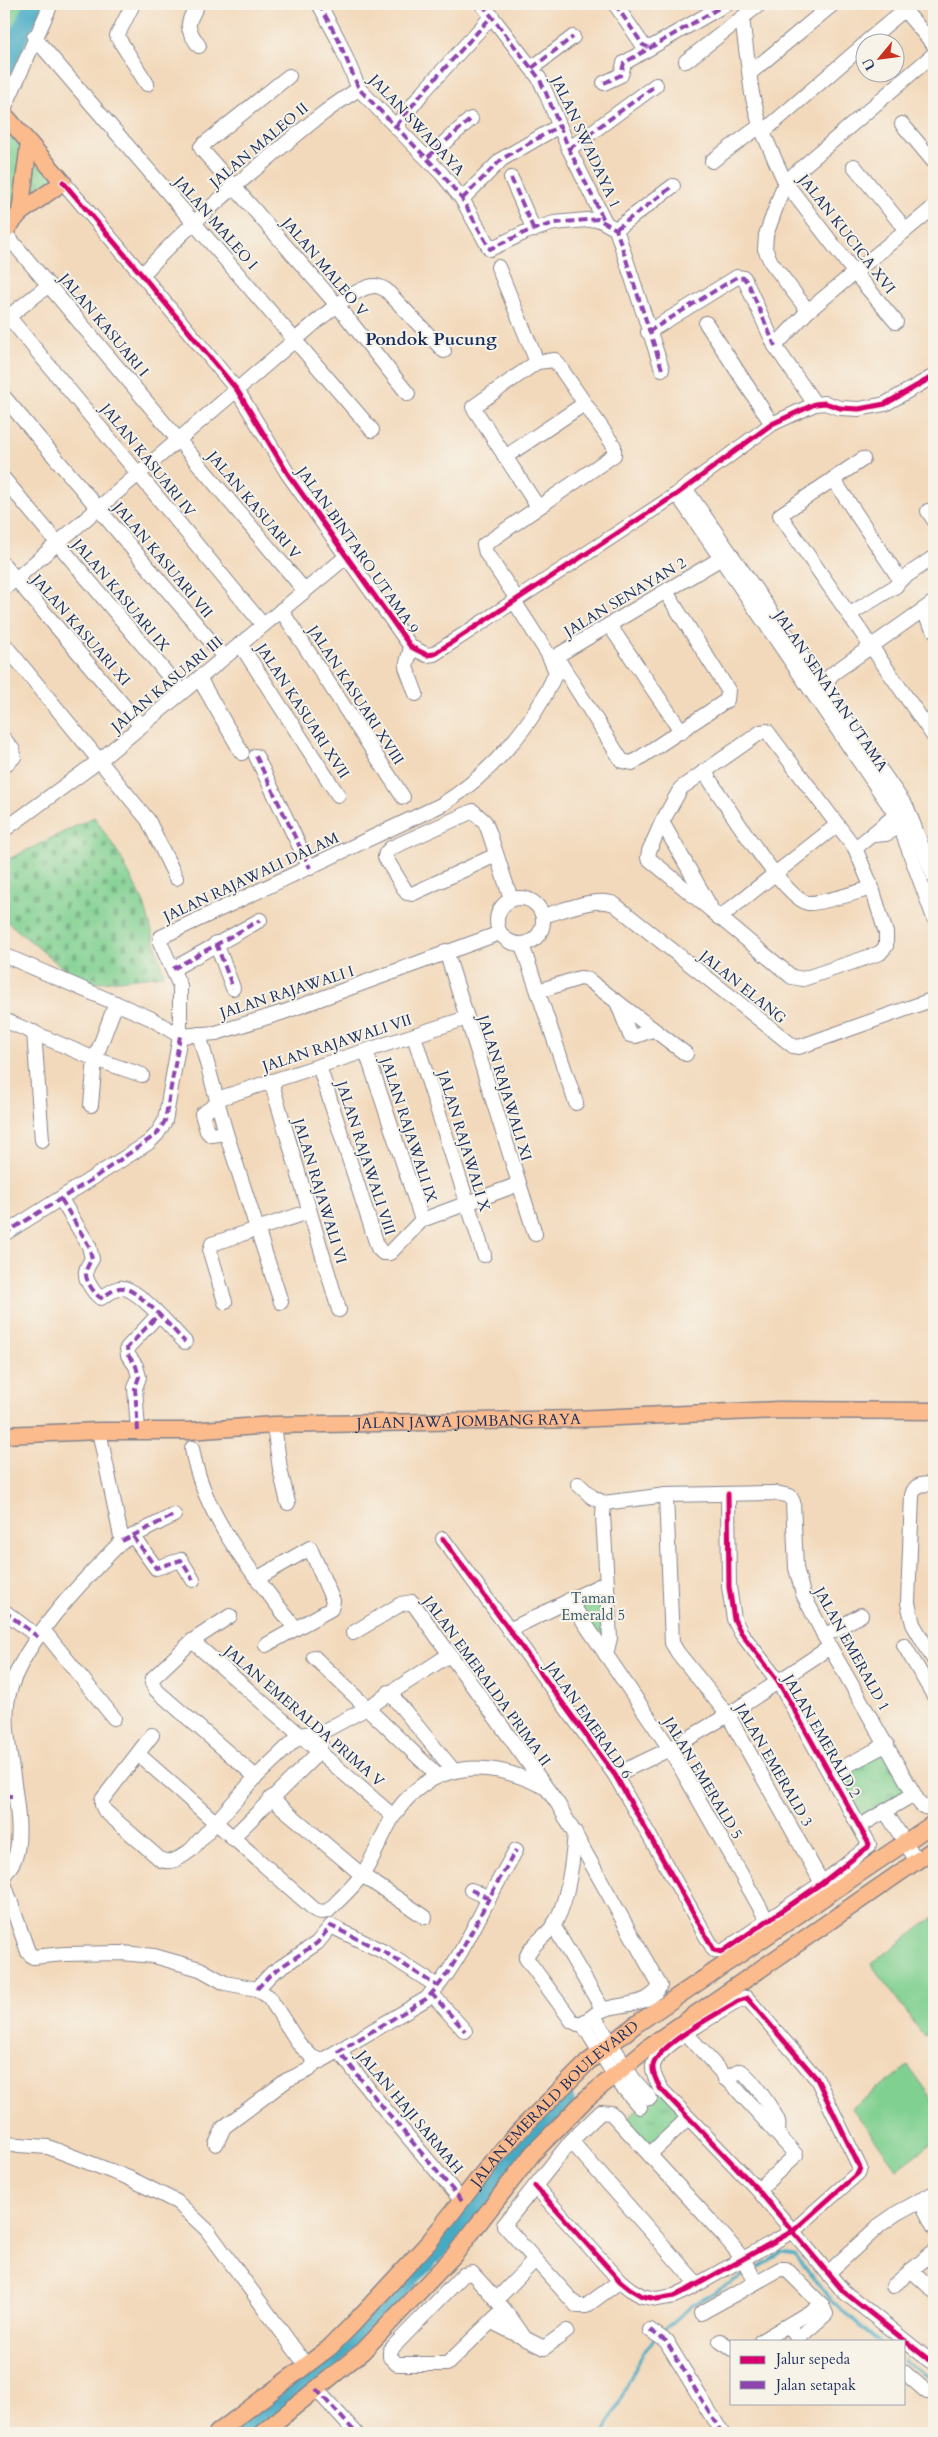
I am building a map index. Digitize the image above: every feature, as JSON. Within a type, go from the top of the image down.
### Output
[{"type":"main road","name":"JALAN BINTARO UTAMA 9","points":[[4,114],[63,182]]},
{"type":"main road","points":[[20,213],[29,143]]},
{"type":"main road","points":[[4,232],[20,213],[63,182]]},
{"type":"main road","name":"JALAN JAWA JOMBANG RAYA","points":[[4,1435],[575,1419],[778,1410],[934,1411]]},
{"type":"main road","name":"JALAN EMERALD BOULEVARD","points":[[217,2433],[329,2348],[429,2242],[521,2129],[605,2048],[934,1823]]},
{"type":"main road","name":"JALAN EMERALD BOULEVARD","points":[[262,2433],[363,2351],[455,2254],[533,2153],[619,2070],[925,1856]]},
{"type":"street","points":[[4,109],[34,37],[51,4]]},
{"type":"street","points":[[132,4],[117,36],[147,84]]},
{"type":"street","points":[[198,4],[187,26],[199,46]]},
{"type":"street","name":"JALAN SWADAYA","points":[[319,4],[332,27],[359,89],[428,157],[462,199],[490,249],[554,223],[598,219],[611,226]]},
{"type":"street","name":"JALAN SWADAYA 1","points":[[482,4],[532,68],[546,93],[568,149],[611,226]]},
{"type":"street","points":[[615,4],[644,45],[648,47]]},
{"type":"street","points":[[604,83],[620,75],[624,63],[648,47],[726,4]]},
{"type":"street","points":[[686,61],[760,4]]},
{"type":"street","points":[[750,73],[833,4]]},
{"type":"street","points":[[877,32],[902,7],[934,45]]},
{"type":"street","points":[[396,126],[424,91],[492,16]]},
{"type":"street","name":"JALAN KUCICA XVI","points":[[742,18],[761,129],[785,182],[854,272],[896,322]]},
{"type":"street","name":"JALAN MALEO I","points":[[34,37],[372,430]]},
{"type":"street","points":[[532,68],[573,37]]},
{"type":"street","points":[[712,161],[761,129],[856,51]]},
{"type":"street","points":[[808,311],[771,262],[765,249],[766,235],[785,182],[934,54]]},
{"type":"street","name":"JALAN MALEO V","points":[[290,76],[201,147],[337,305],[408,394]]},
{"type":"street","points":[[568,149],[656,84]]},
{"type":"street","name":"JALAN MALEO II","points":[[142,275],[193,222],[234,186],[333,104],[359,89]]},
{"type":"street","points":[[428,157],[471,119]]},
{"type":"street","points":[[902,124],[934,162]]},
{"type":"street","points":[[462,199],[502,159],[559,126]]},
{"type":"street","points":[[854,166],[906,230]]},
{"type":"street","points":[[511,178],[534,230]]},
{"type":"street","name":"JALAN BINTARO UTAMA 9","points":[[63,182],[237,390],[288,474],[346,557],[411,647],[426,655]]},
{"type":"street","points":[[662,369],[611,226],[673,186]]},
{"type":"street","points":[[775,346],[808,311],[934,207]]},
{"type":"street","name":"JALAN KASUARI I","points":[[4,232],[178,440]]},
{"type":"street","points":[[498,267],[537,362]]},
{"type":"street","points":[[648,332],[737,277],[744,278],[749,285],[775,346],[816,404]]},
{"type":"street","points":[[6,318],[48,285]]},
{"type":"street","points":[[4,589],[55,543],[295,340],[337,305],[366,287],[377,285],[386,290],[444,351]]},
{"type":"street","name":"JALAN KASUARI IV","points":[[6,318],[138,473],[263,625]]},
{"type":"street","points":[[706,323],[772,424]]},
{"type":"street","points":[[516,600],[486,553],[484,545],[614,455],[614,446],[584,404],[559,362],[551,359],[537,362],[473,407],[538,507]]},
{"type":"street","points":[[406,667],[426,655],[434,654],[681,491],[772,424],[816,404],[825,403],[840,408],[859,409],[885,404],[934,376]]},
{"type":"street","name":"JALAN KASUARI VII","points":[[4,397],[224,657]]},
{"type":"street","points":[[505,457],[584,404]]},
{"type":"street","name":"JALAN KASUARI V","points":[[178,440],[305,591]]},
{"type":"street","points":[[863,459],[780,515],[934,737]]},
{"type":"street","name":"JALAN KASUARI IX","points":[[4,479],[55,543],[182,692]]},
{"type":"street","points":[[833,479],[897,575],[899,582]]},
{"type":"street","name":"JALAN SENAYAN UTAMA","points":[[681,491],[904,817],[934,918]]},
{"type":"street","name":"JALAN SENAYAN UTAMA","points":[[724,554],[819,682],[904,817],[934,877]]},
{"type":"street","name":"JALAN SENAYAN 2","points":[[682,732],[632,763],[622,761],[559,661],[560,654],[666,592],[724,554]]},
{"type":"street","points":[[850,614],[896,586],[934,556]]},
{"type":"street","name":"JALAN KASUARI III","points":[[4,830],[100,760],[346,557]]},
{"type":"street","name":"JALAN KASUARI XI","points":[[4,565],[141,726]]},
{"type":"street","points":[[610,626],[682,732],[727,700],[728,690],[666,592]]},
{"type":"street","name":"JALAN RAJAWALI DALAM","points":[[4,1234],[148,1143],[157,1134],[165,1121],[180,1036],[181,1001],[180,986],[160,942],[166,933],[410,821],[460,793],[475,781],[536,714],[556,672],[548,654],[516,600]]},
{"type":"street","points":[[819,682],[934,602]]},
{"type":"street","name":"JALAN KASUARI XVIII","points":[[281,610],[404,797]]},
{"type":"street","points":[[922,611],[934,630]]},
{"type":"street","points":[[4,644],[148,820],[176,878]]},
{"type":"street","name":"JALAN KASUARI XVII","points":[[240,644],[338,795]]},
{"type":"street","points":[[411,647],[406,667],[416,694]]},
{"type":"street","points":[[199,678],[242,752]]},
{"type":"street","points":[[767,731],[855,848],[872,888],[886,933],[886,946],[880,953],[803,978],[792,977],[648,858],[648,851],[681,788],[704,772],[761,732],[767,731]]},
{"type":"street","points":[[4,739],[12,750],[14,757],[4,766]]},
{"type":"street","points":[[256,756],[310,868]]},
{"type":"street","points":[[704,772],[774,873],[800,900],[806,903],[872,888]]},
{"type":"street","points":[[496,855],[412,894],[404,890],[385,857],[386,852],[391,848],[473,811],[485,822],[511,899]]},
{"type":"street","points":[[855,848],[874,835],[886,834],[904,817]]},
{"type":"street","points":[[662,822],[717,915]]},
{"type":"street","points":[[717,915],[837,824]]},
{"type":"street","points":[[524,898],[536,904],[543,916],[542,929],[534,940],[522,944],[509,942],[500,933],[496,920],[501,907],[511,899],[524,898]]},
{"type":"street","name":"JALAN ELANG","points":[[543,916],[596,901],[606,901],[614,904],[793,1046],[799,1047],[933,1002]]},
{"type":"street","points":[[173,969],[216,943],[260,920]]},
{"type":"street","name":"JALAN RAJAWALI I","points":[[180,1036],[216,1033],[284,1012],[446,951],[500,933]]},
{"type":"street","points":[[216,943],[233,988]]},
{"type":"street","points":[[522,944],[576,1103]]},
{"type":"street","name":"JALAN RAJAWALI XI","points":[[446,951],[535,1234]]},
{"type":"street","points":[[4,955],[150,1018],[180,1036]]},
{"type":"street","points":[[538,991],[584,978],[617,1001],[630,1035],[636,1036],[652,1030],[686,1054]]},
{"type":"street","points":[[91,1105],[95,1059],[116,1003]]},
{"type":"street","name":"JALAN RAJAWALI VII","points":[[218,1101],[270,1081],[466,1018]]},
{"type":"street","points":[[4,1020],[95,1059],[142,1076]]},
{"type":"street","points":[[34,1032],[42,1140]]},
{"type":"street","points":[[199,1034],[226,1133],[280,1302]]},
{"type":"street","name":"JALAN RAJAWALI X","points":[[414,1036],[484,1255]]},
{"type":"street","name":"JALAN RAJAWALI IX","points":[[366,1051],[422,1220]]},
{"type":"street","name":"JALAN RAJAWALI VIII","points":[[319,1066],[378,1248],[384,1253],[390,1253],[422,1220],[519,1184]]},
{"type":"street","name":"JALAN RAJAWALI VI","points":[[270,1081],[339,1310]]},
{"type":"street","points":[[61,1198],[89,1246],[92,1259],[86,1268],[86,1276],[97,1296],[101,1298],[119,1288],[130,1290],[185,1342]]},
{"type":"street","points":[[226,1302],[210,1248],[212,1244],[308,1212]]},
{"type":"street","points":[[138,1431],[135,1388],[139,1377],[136,1366],[128,1355],[127,1348],[158,1315]]},
{"type":"street","points":[[274,1426],[283,1485],[288,1503]]},
{"type":"street","points":[[99,1431],[128,1538],[156,1568],[181,1560],[193,1580]]},
{"type":"street","points":[[189,1431],[192,1448],[201,1468],[207,1498],[215,1515],[295,1628]]},
{"type":"street","points":[[578,1484],[592,1497],[604,1503],[666,1495],[728,1494]]},
{"type":"street","points":[[929,1484],[913,1489],[908,1603],[913,1624],[934,1660]]},
{"type":"street","name":"JALAN EMERALD 1","points":[[728,1494],[776,1493],[790,1496],[793,1502],[798,1581],[827,1641],[886,1744],[923,1802]]},
{"type":"street","name":"JALAN EMERALD 2","points":[[728,1494],[729,1587],[734,1619],[740,1632],[778,1681],[832,1774],[869,1844],[868,1847],[822,1883]]},
{"type":"street","name":"JALAN EMERALD 3","points":[[666,1495],[672,1642],[678,1653],[728,1715],[822,1883]]},
{"type":"street","points":[[604,1503],[602,1515],[608,1582],[610,1638],[606,1655]]},
{"type":"street","points":[[4,1876],[14,1859],[17,1846],[18,1820],[9,1796],[5,1705],[21,1663],[41,1633],[87,1577],[128,1538],[174,1515]]},
{"type":"street","name":"JALAN EMERALD 6","points":[[443,1539],[615,1774],[714,1950],[722,1952],[767,1920]]},
{"type":"street","points":[[258,1578],[310,1548],[333,1605],[331,1609],[266,1645]]},
{"type":"street","points":[[509,1630],[608,1582]]},
{"type":"street","name":"JALAN EMERALD 5","points":[[569,1600],[670,1749],[767,1920]]},
{"type":"street","name":"JALAN EMERALDA PRIMA II","points":[[353,1633],[401,1604],[412,1602],[546,1788],[575,1832],[660,1986],[655,1993],[631,2005],[593,2016]]},
{"type":"street","points":[[4,1611],[41,1633],[114,1718]]},
{"type":"street","points":[[615,1774],[670,1749],[728,1715],[778,1681],[861,1614]]},
{"type":"street","points":[[230,1616],[192,1641],[153,1678],[152,1683],[156,1690],[256,1777]]},
{"type":"street","name":"JALAN EMERALDA PRIMA V","points":[[192,1641],[393,1816]]},
{"type":"street","points":[[904,1645],[934,1696]]},
{"type":"street","points":[[152,1735],[102,1800],[102,1806],[105,1811],[161,1860],[169,1862],[178,1859],[191,1850],[256,1777],[300,1735],[324,1731],[367,1708],[449,1655]]},
{"type":"street","points":[[314,1658],[437,1775]]},
{"type":"street","points":[[389,1692],[454,1771]]},
{"type":"street","points":[[232,1838],[320,1752],[324,1731]]},
{"type":"street","points":[[832,1774],[886,1744]]},
{"type":"street","points":[[138,1754],[315,1910],[321,1912],[328,1911],[362,1875],[393,1816],[417,1789],[437,1775],[475,1768],[501,1770],[528,1779],[546,1788]]},
{"type":"street","points":[[271,1798],[362,1875],[425,1918]]},
{"type":"street","points":[[860,1826],[888,1809],[923,1802]]},
{"type":"street","points":[[888,1809],[908,1840],[925,1856]]},
{"type":"street","points":[[575,1832],[562,1908],[553,1925],[526,1958],[572,2021],[578,2024],[593,2016]]},
{"type":"street","points":[[339,2052],[434,1990],[470,1935],[516,1850]]},
{"type":"street","points":[[4,1883],[28,1952],[33,1958],[64,1954],[122,1953],[154,1956],[200,1969],[224,1983],[257,1989],[269,1997],[299,2044],[317,2060]]},
{"type":"street","points":[[767,1920],[822,1883]]},
{"type":"street","points":[[471,1890],[489,1898]]},
{"type":"street","points":[[553,1925],[605,2048],[619,2070],[645,2102]]},
{"type":"street","points":[[257,1989],[272,1973],[317,1943],[331,1926],[386,1953],[434,1990],[466,2031]]},
{"type":"street","points":[[535,2186],[620,2281],[642,2296],[657,2299],[674,2296],[745,2262],[793,2231],[858,2173],[860,2168],[821,2086],[812,2072],[747,1998],[738,2001],[675,2040],[656,2058],[653,2067],[654,2075],[660,2088],[758,2190],[793,2231],[828,2272],[853,2300],[905,2340]]},
{"type":"street","points":[[686,2033],[725,2079],[740,2071],[747,2076],[774,2113],[778,2124],[778,2133],[796,2155],[758,2190]]},
{"type":"street","name":"JALAN HAJI SARMAH","points":[[216,2144],[224,2127],[287,2080],[309,2070],[317,2060],[321,2061],[339,2052],[462,2201]]},
{"type":"street","points":[[622,2124],[660,2088]]},
{"type":"street","points":[[620,2281],[586,2306],[577,2306],[504,2228],[504,2223],[571,2141],[600,2112],[606,2110],[650,2154],[745,2262],[755,2279]]},
{"type":"street","points":[[650,2154],[688,2118]]},
{"type":"street","points":[[571,2141],[697,2284]]},
{"type":"street","points":[[4,2145],[20,2143],[48,2147],[129,2178],[177,2202],[207,2230],[306,2365]]},
{"type":"street","points":[[828,2272],[880,2225],[934,2193]]},
{"type":"street","points":[[920,2200],[934,2228]]},
{"type":"street","points":[[893,2286],[934,2251]]},
{"type":"street","points":[[524,2337],[501,2304],[472,2273],[463,2274],[394,2346],[390,2351],[390,2357],[397,2364],[447,2364],[492,2322],[501,2304],[535,2260]]},
{"type":"street","points":[[701,2313],[755,2279],[780,2269],[786,2269],[822,2304],[825,2318],[801,2336],[796,2336],[789,2325],[763,2340]]},
{"type":"street","points":[[911,2270],[934,2291]]},
{"type":"street","points":[[492,2322],[544,2348],[567,2331]]},
{"type":"street","points":[[655,2333],[682,2365],[722,2433]]},
{"type":"street","points":[[906,2341],[934,2362]]},
{"type":"street","points":[[906,2374],[927,2392],[934,2391]]},
{"type":"street","points":[[316,2389],[356,2433]]},
{"type":"green space","points":[[4,4],[36,4],[4,68]]},
{"type":"green space","points":[[4,127],[23,146],[16,204],[4,224]]},
{"type":"green space","points":[[31,144],[62,181],[22,213]]},
{"type":"green space","points":[[94,817],[119,854],[144,903],[164,975],[82,984],[4,919],[5,861]]},
{"type":"green space","name":"Taman Emerald 5","points":[[607,1582],[606,1655],[569,1600]]},
{"type":"green space","points":[[887,1744],[914,1794],[860,1826],[831,1774]]},
{"type":"green space","points":[[934,1917],[934,2029],[924,2036],[871,1964]]},
{"type":"green space","points":[[908,2066],[934,2102],[934,2141],[897,2169],[852,2108]]},
{"type":"green space","points":[[660,2088],[688,2118],[650,2154],[622,2124]]},
{"type":"waterway","points":[[4,68],[34,4]]},
{"type":"waterway","points":[[237,2433],[324,2367],[481,2205],[534,2132],[565,2100]]},
{"type":"waterway","points":[[753,2270],[782,2253],[795,2255],[833,2302],[878,2340]]},
{"type":"waterway","points":[[660,2333],[694,2304],[747,2273]]},
{"type":"waterway","points":[[604,2433],[643,2353],[656,2338]]},
{"type":"waterway","points":[[906,2361],[927,2376],[934,2375]]},
{"type":"marked path","points":[[319,4],[338,39],[359,89],[442,174],[462,199],[490,249],[526,232],[554,223],[598,219],[616,229],[662,369]]},
{"type":"marked path","points":[[482,4],[539,78],[569,149],[605,222]]},
{"type":"marked path","points":[[615,4],[643,45],[648,47]]},
{"type":"marked path","points":[[604,83],[621,75],[624,63],[726,4]]},
{"type":"marked path","points":[[396,126],[424,91],[492,16]]},
{"type":"marked path","points":[[532,68],[573,37]]},
{"type":"marked path","points":[[569,149],[656,85]]},
{"type":"marked path","points":[[428,157],[471,119]]},
{"type":"marked path","points":[[462,199],[502,159],[559,126]]},
{"type":"marked path","points":[[511,178],[534,230]]},
{"type":"marked path","points":[[616,229],[673,186]]},
{"type":"marked path","points":[[648,332],[737,277],[744,278],[749,285],[775,346]]},
{"type":"marked path","points":[[256,756],[310,868]]},
{"type":"marked path","points":[[173,969],[260,920]]},
{"type":"marked path","points":[[216,943],[233,988]]},
{"type":"marked path","points":[[4,1234],[91,1180],[157,1134],[165,1121],[180,1036]]},
{"type":"marked path","points":[[61,1199],[89,1246],[92,1259],[87,1269],[86,1278],[96,1294],[101,1298],[119,1288],[134,1293],[154,1309],[185,1342]]},
{"type":"marked path","points":[[138,1431],[135,1388],[139,1377],[136,1366],[128,1355],[127,1348],[158,1315]]},
{"type":"marked path","points":[[122,1541],[174,1515]]},
{"type":"marked path","points":[[133,1536],[156,1568],[181,1560],[193,1580]]},
{"type":"marked path","points":[[4,1611],[38,1637]]},
{"type":"marked path","points":[[4,1707],[7,1704]]},
{"type":"marked path","points":[[4,1796],[14,1796]]},
{"type":"marked path","points":[[471,1890],[489,1898],[516,1850]]},
{"type":"marked path","points":[[462,2201],[377,2100],[339,2051],[426,1999],[453,1965],[489,1898]]},
{"type":"marked path","points":[[257,1989],[272,1973],[317,1943],[331,1926],[386,1953],[437,1986]]},
{"type":"marked path","points":[[431,1993],[465,2031]]},
{"type":"marked path","points":[[650,2330],[666,2341],[722,2433]]},
{"type":"marked path","points":[[316,2389],[356,2433]]},
{"type":"cycle path","points":[[63,182],[237,390],[288,474],[411,647],[427,655],[434,654],[677,494],[772,424],[815,404],[825,403],[840,408],[859,409],[885,404],[934,376]]},
{"type":"cycle path","points":[[443,1539],[615,1775],[714,1950],[722,1952],[822,1883],[868,1847],[869,1844],[778,1681],[741,1633],[734,1619],[729,1587],[728,1494]]},
{"type":"cycle path","points":[[747,1998],[817,2079],[860,2168],[858,2173],[793,2231],[758,2190],[660,2088],[654,2075],[653,2066],[657,2058],[677,2039],[738,2001],[747,1998]]},
{"type":"cycle path","points":[[535,2186],[620,2281],[642,2296],[657,2299],[674,2296],[689,2289],[793,2231]]},
{"type":"cycle path","points":[[793,2231],[843,2291],[904,2340]]},
{"type":"cycle path","points":[[906,2342],[934,2362]]},
{"type":"district","name":"Pondok Pucung","points":[[431,339]]}]
